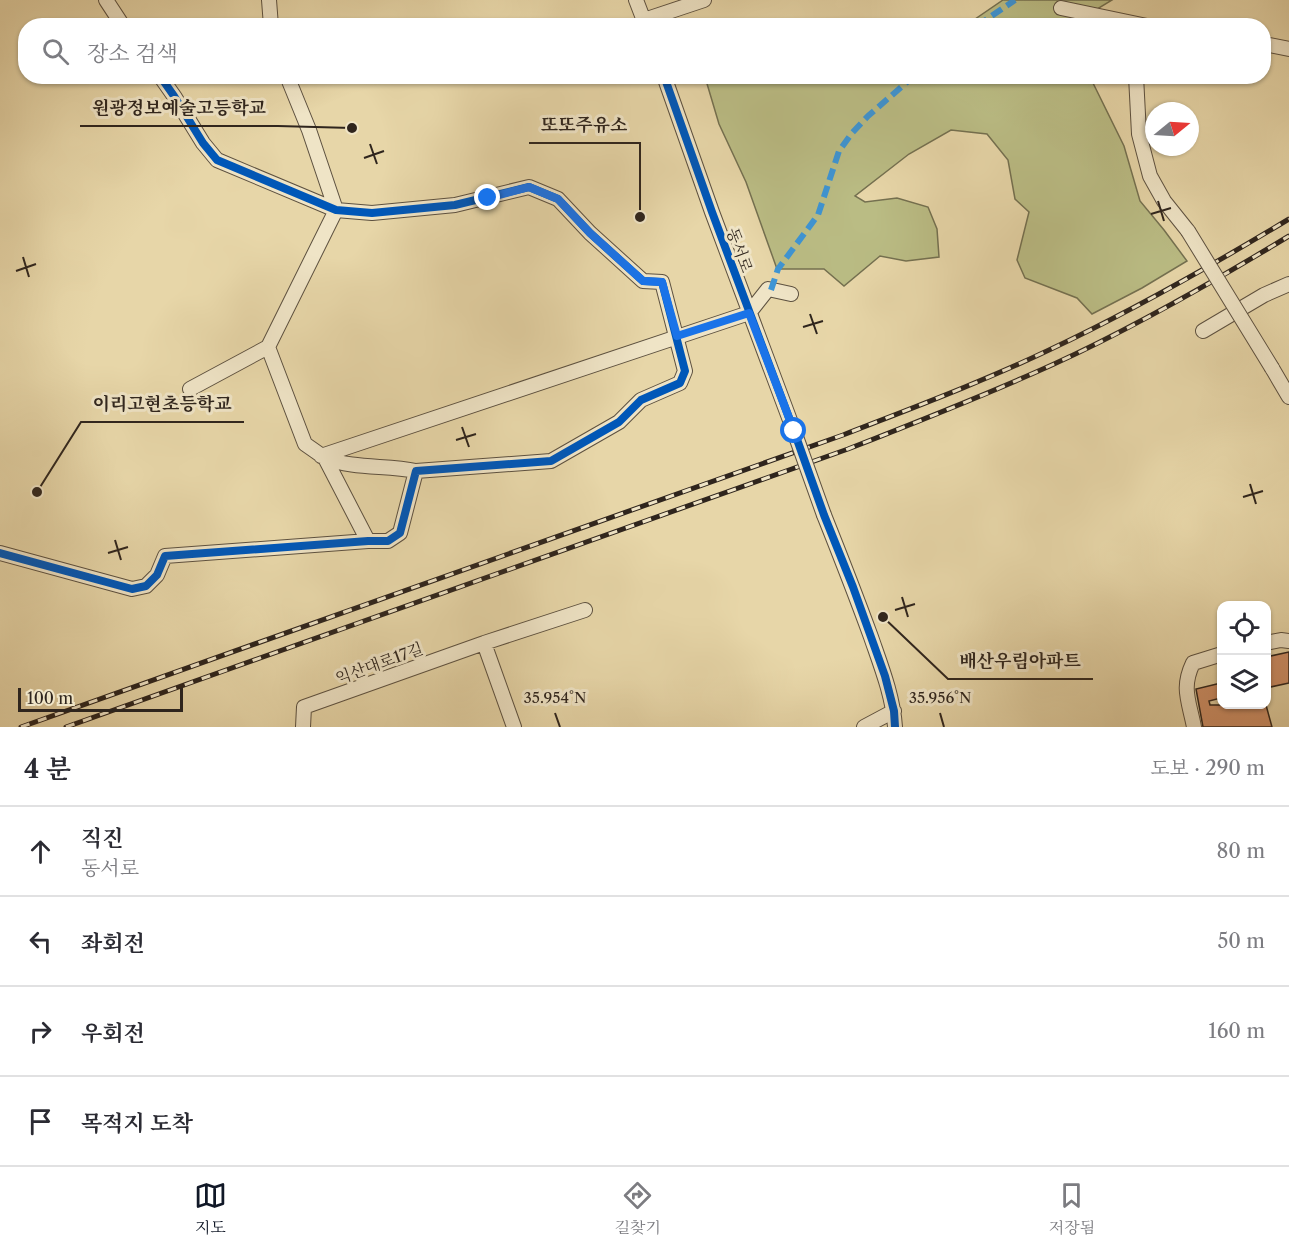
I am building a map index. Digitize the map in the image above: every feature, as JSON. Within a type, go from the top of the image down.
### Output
[{"type":"street","points":[[106,0],[118,18]]},
{"type":"street","points":[[268,0],[270,18]]},
{"type":"street","points":[[636,0],[643,18]]},
{"type":"street","points":[[658,18],[704,0]]},
{"type":"street","points":[[1061,8],[1109,18]]},
{"type":"street","points":[[1271,46],[1289,49]]},
{"type":"street","points":[[166,84],[203,143],[217,160],[336,210],[372,213],[455,205],[529,187],[558,199],[590,233],[643,281],[662,282],[685,371],[680,383],[641,400],[619,422],[550,461],[416,471],[340,464],[323,457],[305,444],[268,347]]},
{"type":"street","points":[[190,389],[268,347],[336,210],[309,130],[290,84]]},
{"type":"street","name":"동서로","points":[[667,84],[711,212],[853,587],[885,676],[894,711]]},
{"type":"street","points":[[1136,84],[1139,134],[1150,176],[1164,201],[1188,231],[1289,397]]},
{"type":"street","points":[[1203,331],[1263,295],[1289,284]]},
{"type":"street","points":[[323,457],[749,313],[768,290],[791,294]]},
{"type":"street","points":[[323,457],[368,541]]},
{"type":"street","points":[[0,554],[132,589],[146,586],[156,575],[165,556],[388,541],[400,533],[416,471]]},
{"type":"street","points":[[514,727],[484,642],[585,610]]},
{"type":"street","points":[[1271,643],[1289,641]]},
{"type":"street","name":"익산대로17길","points":[[303,727],[304,707],[484,642]]},
{"type":"street","points":[[1194,727],[1186,687],[1187,675],[1193,663],[1218,655]]},
{"type":"street","points":[[864,727],[894,711],[896,727]]},
{"type":"green space","points":[[1003,0],[1112,0],[1082,18],[977,18]]},
{"type":"green space","points":[[707,84],[1093,84],[1124,146],[1140,201],[1187,261],[1092,314],[1077,298],[1025,278],[1017,260],[1029,212],[1015,199],[1008,160],[987,134],[951,130],[909,154],[855,196],[865,202],[897,198],[928,207],[937,229],[939,257],[906,261],[880,256],[844,286],[824,269],[777,269],[746,182],[719,124]]},
{"type":"building","points":[[1289,652],[1289,683],[1271,687],[1271,656]]},
{"type":"building","points":[[1217,684],[1217,699],[1209,701],[1210,705],[1217,705],[1217,709],[1267,709],[1272,727],[1203,727],[1196,689]]},
{"type":"railway","points":[[21,727],[843,435],[947,394],[1024,362],[1111,320],[1289,219]]},
{"type":"railway","points":[[66,727],[848,449],[926,418],[1028,375],[1114,335],[1203,287],[1289,236]]},
{"type":"marked path","points":[[989,18],[1015,0]]},
{"type":"marked path","points":[[771,290],[778,269],[818,215],[839,151],[868,116],[905,84]]},
{"type":"cycle path","points":[[0,553],[132,589],[146,586],[157,575],[165,556],[388,541],[400,533],[416,471],[551,461],[619,422],[641,400],[680,383],[685,371],[662,282],[643,281],[590,233],[558,199],[529,187],[455,205],[372,213],[336,210],[217,160],[203,143],[166,84]]},
{"type":"cycle path","points":[[667,84],[712,212],[885,676],[894,711],[895,727]]},
{"type":"place","name":"원광정보예술고등학교","points":[[352,128]]},
{"type":"place","name":"또또주유소","points":[[640,217]]},
{"type":"place","name":"이리고현초등학교","points":[[37,492]]},
{"type":"place","name":"배산우림아파트","points":[[883,617]]},
{"type":"route","points":[[488,198],[529,187],[558,199],[590,233],[643,281],[662,282],[677,336],[749,313],[794,431]]}]
